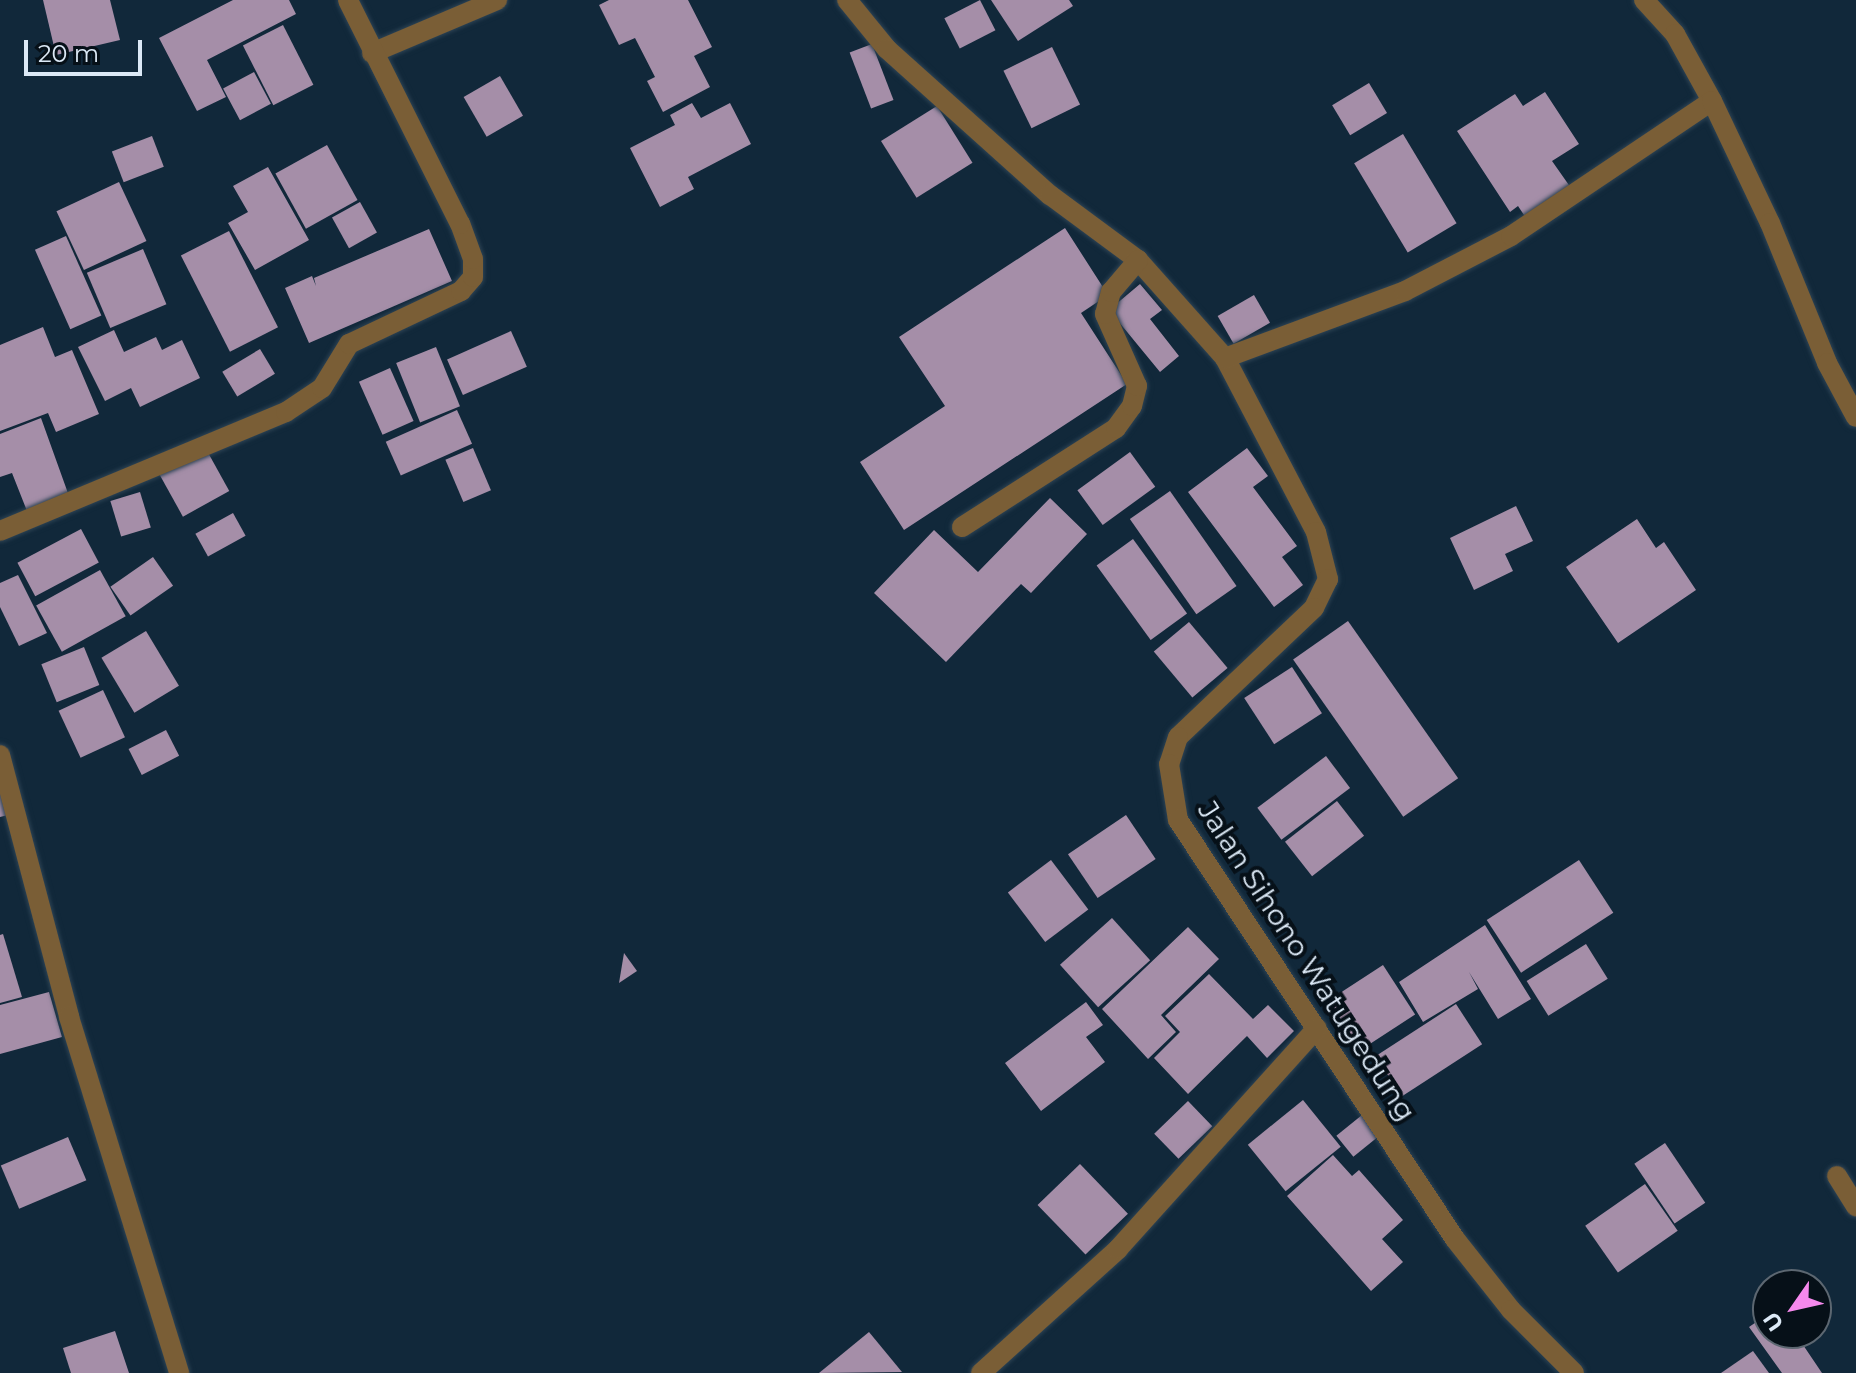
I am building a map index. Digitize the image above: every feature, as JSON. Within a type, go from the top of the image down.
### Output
[{"type":"street","points":[[0,531],[286,412],[322,388],[349,344],[461,291],[473,277],[473,259],[460,224],[348,0]]},
{"type":"street","points":[[372,53],[497,0]]},
{"type":"street","name":"Jalan Sihono Watugedung","points":[[847,0],[887,49],[1050,195],[1138,260],[1225,358],[1316,532],[1328,579],[1314,608],[1178,737],[1169,764],[1171,795],[1178,820],[1455,1239],[1511,1310],[1574,1373]]},
{"type":"street","points":[[1644,0],[1675,34],[1712,101],[1770,223],[1827,363],[1856,417]]},
{"type":"street","points":[[1225,358],[1405,291],[1511,236],[1712,101]]},
{"type":"street","points":[[962,527],[1116,428],[1132,406],[1137,386],[1105,314],[1111,292],[1138,260]]},
{"type":"street","points":[[0,755],[69,1017],[179,1373]]},
{"type":"street","points":[[981,1373],[1118,1249],[1317,1028]]},
{"type":"street","points":[[1837,1176],[1856,1207]]},
{"type":"building","points":[[43,0],[110,0],[120,40],[56,55]]},
{"type":"building","points":[[233,0],[289,0],[296,14],[207,60],[226,97],[197,111],[159,38]]},
{"type":"building","points":[[609,0],[688,0],[712,47],[694,56],[710,87],[663,112],[647,81],[655,77],[635,38],[619,45],[599,5]]},
{"type":"building","points":[[980,0],[995,30],[960,48],[944,18]]},
{"type":"building","points":[[991,0],[1069,0],[1073,6],[1018,41]]},
{"type":"building","points":[[283,25],[313,85],[273,105],[243,45]]},
{"type":"building","points":[[872,44],[894,100],[871,109],[850,53]]},
{"type":"building","points":[[1052,47],[1080,105],[1032,128],[1003,71]]},
{"type":"building","points":[[254,72],[271,104],[240,120],[223,88]]},
{"type":"building","points":[[500,76],[523,116],[487,137],[464,97]]},
{"type":"building","points":[[1369,83],[1387,113],[1350,135],[1332,105]]},
{"type":"building","points":[[1545,92],[1579,144],[1552,161],[1571,188],[1526,218],[1518,206],[1510,212],[1457,131],[1515,94],[1523,106]]},
{"type":"building","points":[[692,103],[701,118],[730,103],[751,144],[688,177],[694,189],[660,207],[630,148],[675,125],[670,115]]},
{"type":"building","points":[[937,106],[973,163],[917,198],[881,141]]},
{"type":"building","points":[[1403,134],[1457,223],[1408,253],[1354,163]]},
{"type":"building","points":[[152,136],[164,167],[124,182],[112,151]]},
{"type":"building","points":[[327,145],[358,200],[306,229],[275,174]]},
{"type":"building","points":[[268,167],[309,240],[255,270],[228,223],[248,212],[233,186]]},
{"type":"building","points":[[119,182],[146,241],[84,270],[56,211]]},
{"type":"building","points":[[360,202],[377,233],[349,248],[332,218]]},
{"type":"building","points":[[1065,228],[1108,295],[1081,313],[1127,384],[904,530],[860,462],[945,406],[899,337]]},
{"type":"building","points":[[429,229],[452,281],[309,343],[285,288],[312,276],[316,286],[314,278]]},
{"type":"building","points":[[229,231],[278,327],[230,352],[181,256]]},
{"type":"building","points":[[66,236],[101,315],[70,329],[35,250]]},
{"type":"building","points":[[143,249],[166,304],[110,328],[87,273]]},
{"type":"building","points":[[1140,284],[1162,310],[1150,319],[1179,356],[1160,372],[1109,310]]},
{"type":"building","points":[[1254,295],[1270,323],[1234,344],[1218,316]]},
{"type":"building","points":[[43,327],[55,357],[72,350],[99,414],[56,432],[48,413],[0,431],[0,345]]},
{"type":"building","points":[[114,330],[124,352],[156,337],[162,350],[182,340],[200,378],[140,407],[131,388],[105,401],[78,347]]},
{"type":"building","points":[[511,331],[527,367],[463,395],[447,359]]},
{"type":"building","points":[[436,347],[460,406],[420,422],[396,363]]},
{"type":"building","points":[[260,349],[275,374],[237,397],[222,372]]},
{"type":"building","points":[[390,368],[414,421],[383,435],[359,382]]},
{"type":"building","points":[[457,410],[472,444],[401,476],[386,442]]},
{"type":"building","points":[[41,418],[69,496],[27,511],[12,473],[0,477],[0,434]]},
{"type":"building","points":[[473,448],[491,490],[463,502],[445,460]]},
{"type":"building","points":[[1247,448],[1268,476],[1253,487],[1297,546],[1282,557],[1303,585],[1274,607],[1188,492]]},
{"type":"building","points":[[206,449],[229,491],[183,517],[160,475]]},
{"type":"building","points":[[1130,452],[1155,487],[1103,525],[1077,490]]},
{"type":"building","points":[[1170,491],[1237,586],[1196,614],[1130,519]]},
{"type":"building","points":[[140,492],[151,527],[121,536],[110,501]]},
{"type":"building","points":[[1050,498],[1087,534],[1031,593],[1021,584],[946,662],[874,593],[934,530],[978,572]]},
{"type":"building","points":[[1516,506],[1533,541],[1505,554],[1513,571],[1474,590],[1450,538]]},
{"type":"building","points":[[233,513],[246,536],[208,557],[195,534]]},
{"type":"building","points":[[1637,519],[1656,548],[1664,542],[1696,590],[1618,643],[1566,567]]},
{"type":"building","points":[[81,529],[99,563],[35,596],[17,563]]},
{"type":"building","points":[[1133,539],[1187,613],[1151,640],[1097,565]]},
{"type":"building","points":[[153,557],[173,586],[130,615],[110,587]]},
{"type":"building","points":[[100,570],[126,616],[62,652],[36,605]]},
{"type":"building","points":[[18,575],[47,633],[19,646],[0,607],[0,583]]},
{"type":"building","points":[[1348,621],[1458,778],[1403,817],[1293,659]]},
{"type":"building","points":[[1189,622],[1228,668],[1192,698],[1154,652]]},
{"type":"building","points":[[146,631],[179,686],[134,713],[101,658]]},
{"type":"building","points":[[84,647],[99,685],[57,702],[41,664]]},
{"type":"building","points":[[1292,667],[1322,713],[1274,744],[1244,698]]},
{"type":"building","points":[[103,690],[125,737],[81,758],[59,711]]},
{"type":"building","points":[[166,730],[179,756],[142,775],[129,749]]},
{"type":"building","points":[[1326,756],[1350,788],[1281,840],[1257,808]]},
{"type":"building","points":[[0,768],[12,814],[0,817]]},
{"type":"building","points":[[1337,801],[1364,836],[1312,876],[1285,842]]},
{"type":"building","points":[[1126,815],[1156,859],[1098,898],[1068,854]]},
{"type":"building","points":[[1051,860],[1088,910],[1045,942],[1008,892]]},
{"type":"building","points":[[1579,860],[1613,913],[1521,973],[1487,920]]},
{"type":"building","points":[[1112,918],[1150,960],[1098,1007],[1060,965]]},
{"type":"building","points":[[1485,925],[1531,999],[1498,1019],[1469,972],[1478,989],[1423,1022],[1399,982]]},
{"type":"building","points":[[1188,927],[1219,959],[1161,1015],[1176,1032],[1148,1059],[1102,1009]]},
{"type":"building","points":[[3,934],[22,997],[0,1003],[0,935]]},
{"type":"building","points":[[1586,944],[1608,979],[1548,1016],[1527,981]]},
{"type":"building","points":[[624,953],[637,971],[619,983]]},
{"type":"building","points":[[1383,965],[1415,1014],[1361,1050],[1328,1000]]},
{"type":"building","points":[[1209,974],[1253,1019],[1268,1005],[1294,1031],[1267,1058],[1247,1036],[1188,1094],[1154,1058],[1180,1032],[1165,1016]]},
{"type":"building","points":[[49,992],[62,1037],[0,1054],[0,1005]]},
{"type":"building","points":[[1086,1002],[1103,1025],[1086,1037],[1105,1062],[1041,1111],[1005,1063]]},
{"type":"building","points":[[1456,1004],[1482,1044],[1402,1097],[1375,1056]]},
{"type":"building","points":[[1303,1100],[1341,1147],[1286,1191],[1248,1145]]},
{"type":"building","points":[[1188,1101],[1212,1126],[1179,1159],[1154,1134]]},
{"type":"building","points":[[1362,1115],[1379,1136],[1353,1157],[1336,1136]]},
{"type":"building","points":[[68,1137],[86,1180],[19,1209],[1,1166]]},
{"type":"building","points":[[1665,1143],[1705,1203],[1675,1223],[1634,1164]]},
{"type":"building","points":[[1333,1155],[1352,1176],[1359,1170],[1403,1220],[1382,1239],[1403,1262],[1371,1291],[1287,1196]]},
{"type":"building","points":[[1080,1164],[1128,1214],[1085,1255],[1038,1205]]},
{"type":"building","points":[[1645,1184],[1678,1231],[1618,1273],[1585,1226]]},
{"type":"building","points":[[115,1331],[129,1373],[71,1373],[63,1348]]},
{"type":"building","points":[[869,1332],[902,1372],[819,1373]]},
{"type":"building","points":[[1765,1349],[1806,1349],[1822,1373],[1782,1373]]},
{"type":"building","points":[[1753,1351],[1769,1373],[1721,1373]]}]
